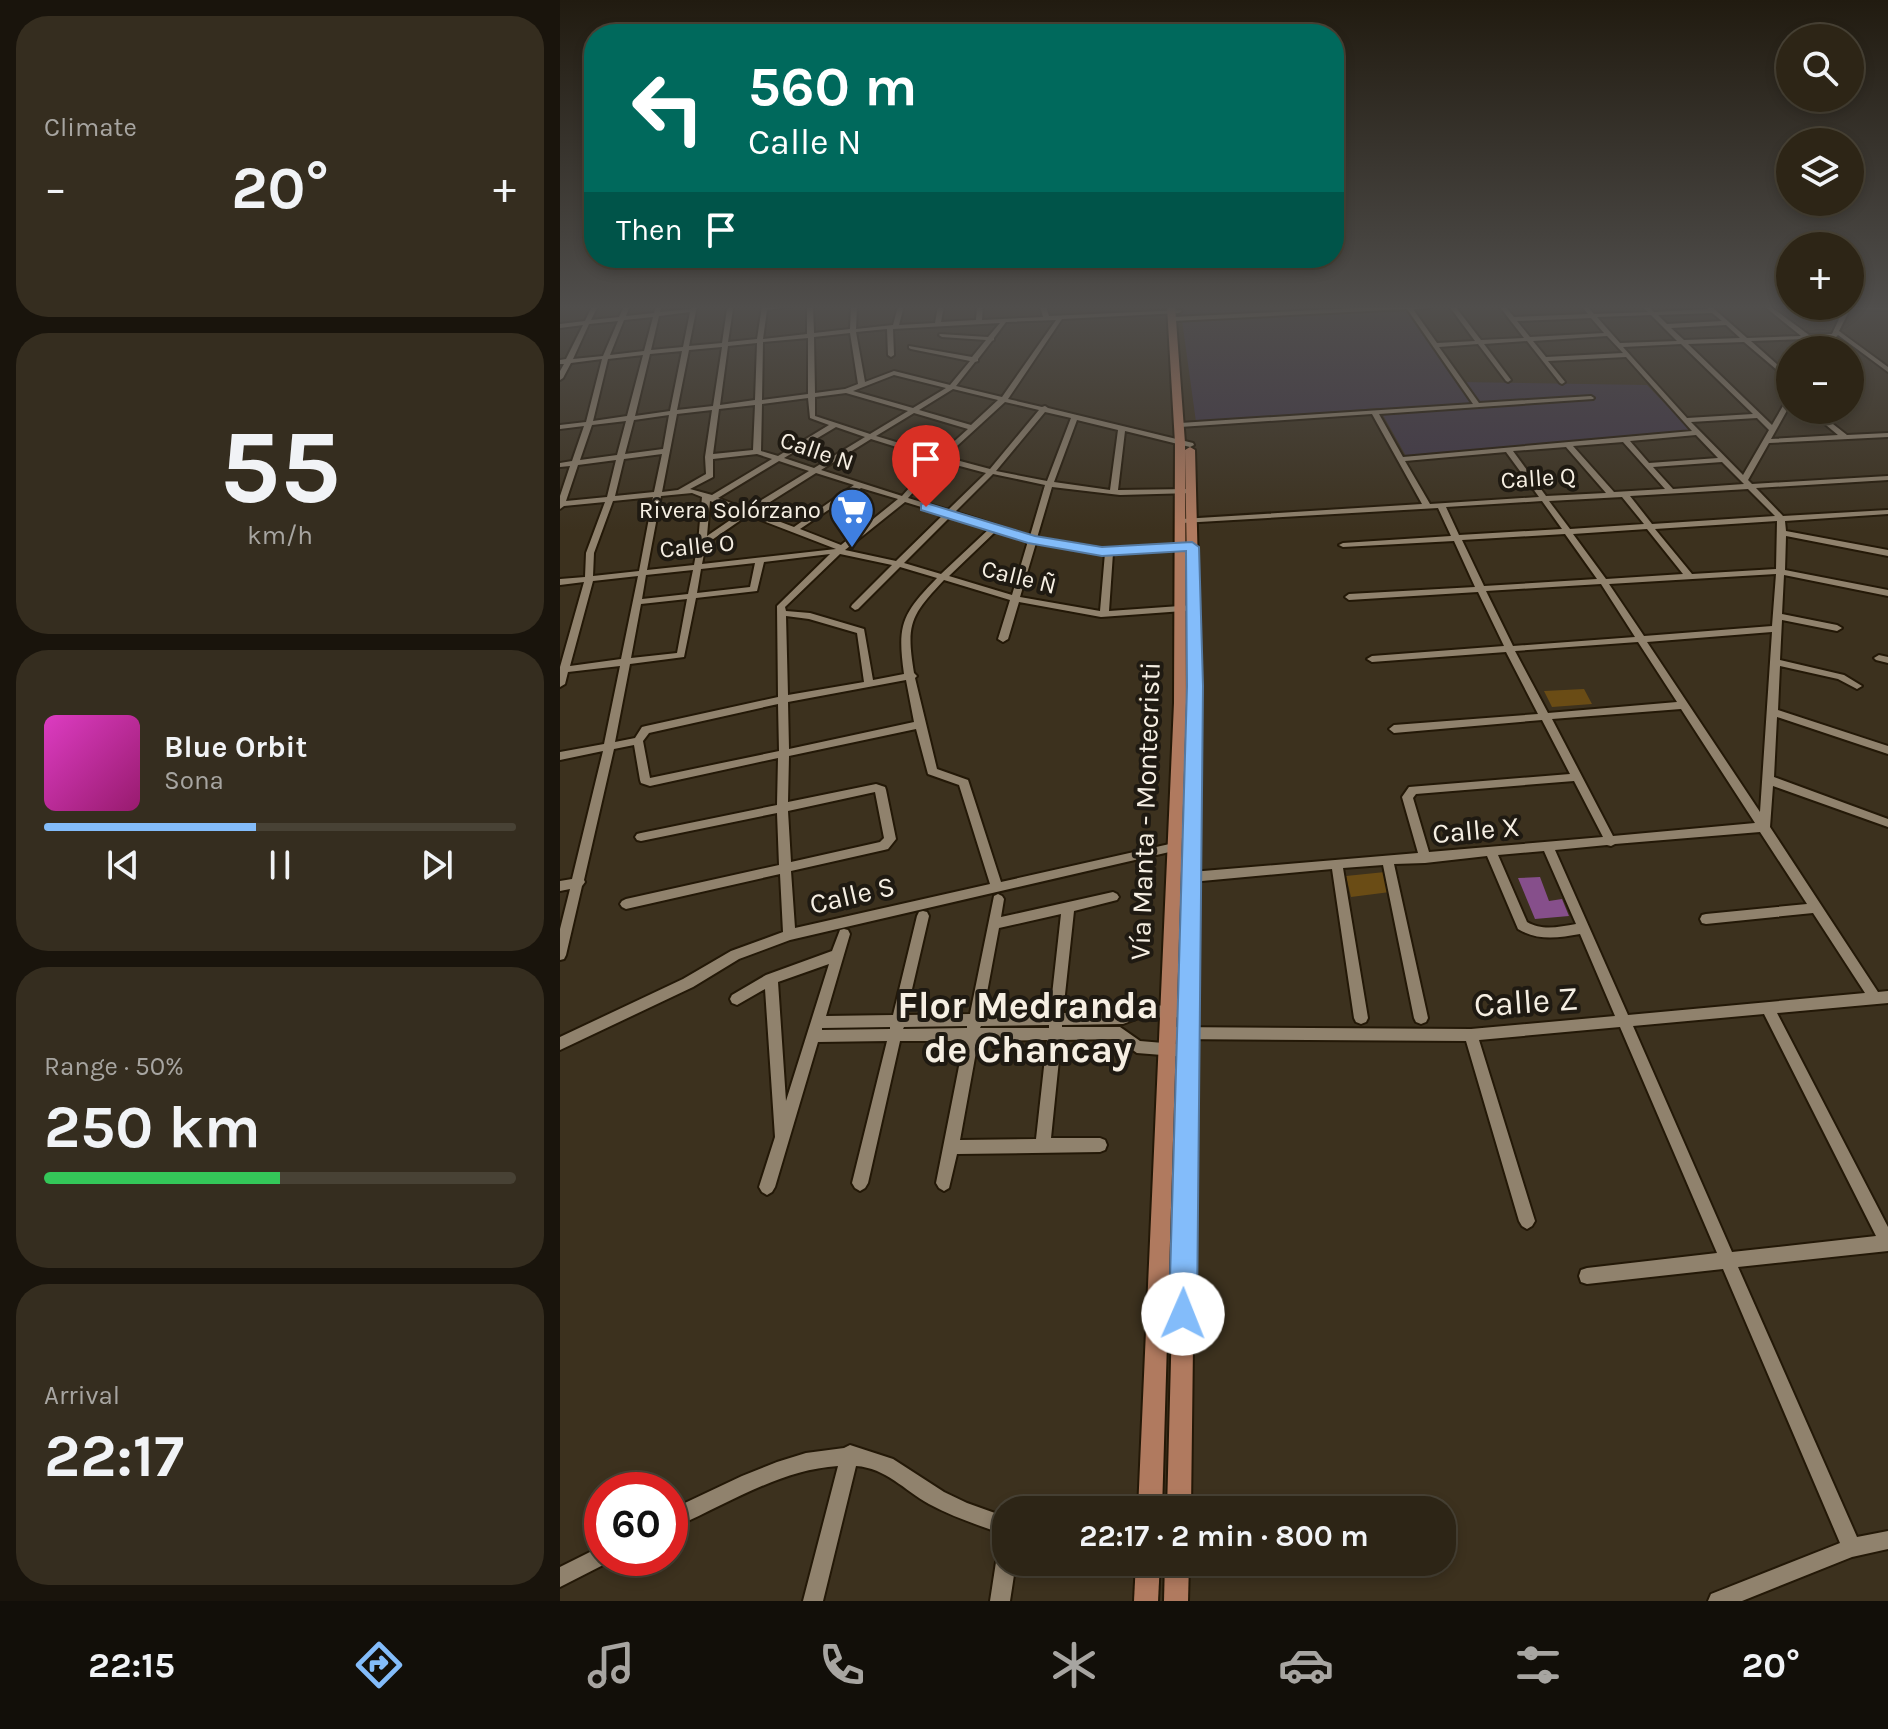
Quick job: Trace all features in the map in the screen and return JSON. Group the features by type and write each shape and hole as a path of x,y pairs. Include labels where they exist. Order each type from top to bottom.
{"main road":[{"name":"Vía Manta - Montecristi","path":"1179,1496 1194,608 1187,547 1181,381"},
{"name":"Vía Manta - Montecristi","path":"1151,1496 1182,609 1187,547"},
{"path":"1146,1601 1147,1576"},
{"path":"1176,1601 1177,1576"}],"street":[{"path":"560,505 589,423 600,381"},
{"path":"560,684 589,579 590,553 610,499 639,381"},
{"path":"560,955 609,747 623,662 680,381"},
{"path":"682,491 710,475 709,457 721,381"},
{"path":"757,452 759,381"},
{"path":"811,381 812,417 939,459 1049,485 1114,492 1184,492"},
{"path":"861,381 862,386"},
{"path":"560,427 812,396 846,391 875,381"},
{"path":"926,381 1185,444"},
{"path":"702,543 958,381"},
{"path":"789,935 782,807 781,606 840,550 902,500 939,459 1005,398 1017,381"},
{"path":"1460,381 1477,405"},
{"path":"1650,381 1781,518 1783,533 1775,713 1764,827"},
{"path":"1722,381 1773,430"},
{"path":"846,391 973,428"},
{"path":"1184,425 1591,398"},
{"path":"855,607 993,470 1045,408"},
{"path":"1374,412 1427,505"},
{"path":"1003,639 1049,485 1075,416"},
{"path":"1685,420 1758,416"},
{"path":"1747,482 1776,424"},
{"path":"1829,424 1845,437"},
{"path":"562,670 681,655 708,498 779,460 835,425"},
{"path":"1114,492 1122,428"},
{"path":"1400,459 1699,433"},
{"path":"1766,441 1888,435"},
{"path":"1625,440 1670,490"},
{"path":"1567,444 1611,494"},
{"path":"1508,449 1603,581 1817,908 1881,997"},
{"path":"560,465 665,451"},
{"name":"Calle N","path":"709,457 757,452 1033,540 1109,551 1187,547"},
{"path":"1648,465 1726,460"},
{"name":"Calle Q","path":"1186,520 1611,494 1747,482 1888,478"},
{"path":"794,530 858,486"},
{"name":"Calle Ñ","path":"560,505 682,491 794,530 840,550 1014,598 1104,614 1194,608"},
{"path":"1623,493 1689,576"},
{"path":"1440,504 1510,650 1611,842"},
{"path":"1343,545 1888,512"},
{"path":"944,1183 975,1028 997,893 964,783 932,771 918,725 905,630 908,620 944,578 993,529"},
{"path":"1783,533 1888,553"},
{"name":"Calle O","path":"560,582 840,550"},
{"path":"1104,614 1109,551"},
{"path":"636,602 754,589 760,560"},
{"path":"1349,597 1779,571 1888,593"},
{"path":"781,613 810,616 861,631 869,684"},
{"path":"1777,616 1837,628"},
{"path":"1372,659 1777,629"},
{"path":"1776,662 1835,675 1857,686"},
{"path":"560,756 638,741 646,730 781,700 912,676"},
{"path":"1394,729 1684,705"},
{"path":"1775,713 1888,750"},
{"path":"638,741 645,780 650,782 918,725"},
{"path":"1425,858 1407,797 1413,790 1577,777"},
{"path":"1769,780 1888,823"},
{"path":"626,904 884,846 890,839 881,790 876,788 641,837"},
{"name":"Calle X","path":"1191,877 1764,827"},
{"name":"Calle S","path":"560,1044 688,983 735,955 789,935 997,893 1174,847"},
{"path":"1549,848 1852,1548"},
{"path":"1492,853 1522,925 1528,930 1548,933 1584,928"},
{"path":"1388,862 1421,1018"},
{"path":"1337,866 1361,1018"},
{"path":"560,886 579,882"},
{"path":"993,924 1113,897"},
{"path":"1043,1144 1068,906"},
{"path":"1706,919 1817,908"},
{"path":"860,1183 923,916"},
{"path":"767,1187 844,934"},
{"path":"737,999 771,979 837,955"},
{"path":"771,979 782,1142"},
{"name":"Calle Z","path":"1054,1027 1120,1033 1137,1047 1167,1041 1471,1035 1881,997"},
{"path":"1587,1276 1888,1242 1768,1008"},
{"path":"816,1029 1054,1027 1123,1018 1139,1012 1188,1011"},
{"path":"1471,1035 1527,1221"},
{"path":"951,1147 1100,1145"},
{"path":"688,1512 789,1467 821,1456 850,1454 890,1466 954,1508 992,1521"},
{"path":"813,1601 850,1454"},
{"path":"1718,1601 1852,1548 1888,1540"},
{"path":"560,1577 584,1564"},
{"path":"1000,1601 1004,1576"}],"shaded area":[{"path":"1190,381 1458,381 1647,385 1692,432 1406,456 1379,408 1196,422"},
{"path":"1584,689 1592,704 1552,707 1544,691"},
{"path":"1385,872 1390,892 1351,897 1346,876"}],"building":[{"path":"1540,877 1549,901 1562,899 1569,916 1535,919 1518,878"}],"place":[{"name":"Rivera Solórzano","path":"852,549"}],"district":[{"name":"Flor Medranda de Chancay","path":"1028,1027"}],"route":[{"path":"926,507 1033,540 1102,551 1192,547 1195,686 1183,1314"}]}
